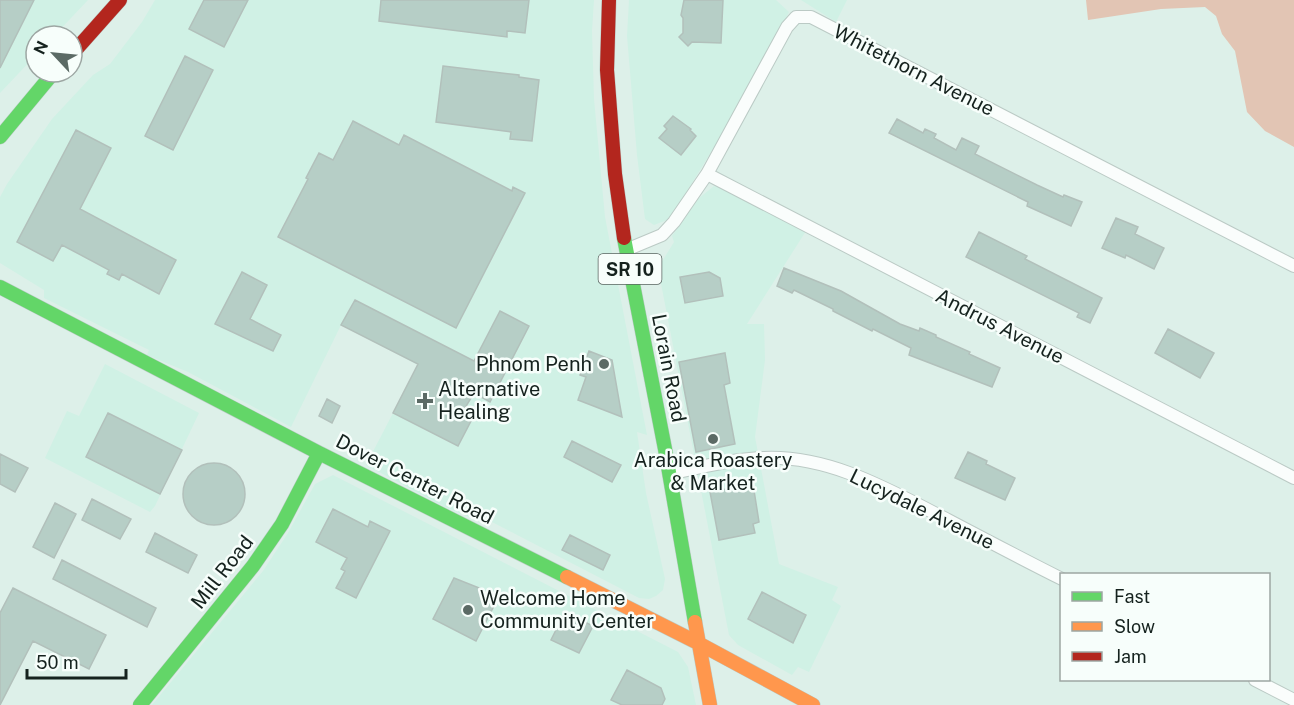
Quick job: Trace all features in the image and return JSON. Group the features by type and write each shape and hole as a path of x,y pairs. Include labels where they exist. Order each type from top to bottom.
{"street":[{"path":"84,40 120,0"},
{"name":"Lorain Road","path":"609,0 607,70 615,174 626,250 710,705"},
{"name":"Whitethorn Avenue","path":"626,250 662,235 674,222 707,174 788,27 796,17 809,16 1294,266"},
{"path":"0,137 44,84"},
{"name":"Andrus Avenue","path":"707,174 1294,478"},
{"name":"Dover Center Road","path":"0,287 319,453 698,643 813,705"},
{"name":"Mill Road","path":"140,705 253,566 282,524 319,453"},
{"name":"Lucydale Avenue","path":"669,474 728,462 765,458 799,460 841,470 897,494 1060,578"},
{"path":"1257,681 1294,700"}],"shaded area":[{"path":"0,0 88,0 65,24 24,24 24,68 0,93"},
{"path":"155,0 594,0 592,31 594,99 605,217 647,435 637,432 646,493 665,579 663,590 656,596 649,599 639,598 488,520 486,524 443,506 366,465 418,365 341,325 291,427 188,372 147,355 149,350 44,298 44,290 0,263 0,197 7,184 52,119 93,75 110,64 142,22"},
{"path":"629,0 776,0 789,12 754,82 673,214 667,220 654,225 645,219 637,155 627,36"},
{"path":"801,0 847,0 836,22"},
{"path":"1086,0 1294,0 1294,147 1265,131 1247,112 1235,51 1222,34 1216,16 1205,7 1161,9 1088,20"},
{"path":"714,186 736,193 806,231 747,324 764,324 765,360 755,437 779,564 838,587 832,600 841,606 809,672 798,667 792,675 738,645 729,635 658,268 674,242 672,236 698,199"},
{"path":"105,364 199,413 155,506 150,512 45,458 67,411 79,416"},
{"path":"333,475 678,652 688,667 696,705 152,705 263,571 288,533 315,484"}],"building":[{"path":"0,0 34,0 0,68"},
{"path":"204,0 248,0 224,47 189,29"},
{"path":"381,0 529,0 525,33 507,31 507,37 379,21"},
{"path":"684,0 723,0 721,43 692,42 688,46 679,37 683,33 681,15"},
{"path":"185,56 213,70 173,150 145,136"},
{"path":"443,66 519,75 519,77 539,80 532,141 510,139 511,132 436,122"},
{"path":"673,116 691,129 696,136 681,155 659,138 667,129 664,126"},
{"path":"897,119 923,133 925,129 936,134 934,138 956,150 962,138 979,146 975,154 1063,197 1064,195 1082,202 1071,226 1027,206 1028,202 889,133"},
{"path":"353,121 399,145 404,135 512,191 513,187 525,193 456,328 278,237 319,153 333,160"},
{"path":"76,130 111,148 80,209 176,260 159,294 122,274 119,280 107,274 109,270 62,245 53,261 17,242"},
{"path":"1116,218 1138,227 1135,234 1164,248 1154,269 1126,255 1125,258 1102,248"},
{"path":"979,232 1027,256 1025,259 1102,298 1090,323 1077,317 1079,313 966,257"},
{"path":"784,268 841,291 900,324 919,331 920,328 936,335 1000,368 992,387 909,355 911,348 873,329 872,331 794,290 792,293 777,286"},
{"path":"242,272 267,285 250,319 281,335 273,351 215,324"},
{"path":"709,272 720,278 723,296 685,303 680,277"},
{"path":"355,300 474,361 500,311 529,326 490,402 474,393 460,416 471,421 458,446 393,413 418,364 341,325"},
{"path":"1168,329 1214,353 1200,378 1155,353"},
{"path":"589,351 612,360 622,417 578,400 586,377 580,375"},
{"path":"725,353 730,383 724,385 735,444 696,452 679,362"},
{"path":"327,399 340,406 332,423 319,416"},
{"path":"108,413 182,450 160,494 86,457"},
{"path":"572,441 621,465 612,482 564,457"},
{"path":"968,452 1015,478 1005,500 955,478"},
{"path":"0,454 28,468 15,492 0,484"},
{"path":"208,463 220,463 236,472 243,482 245,494 243,506 236,516 220,525 208,525 197,520 188,511 183,500 183,488 188,477 197,468"},
{"path":"753,484 759,522 753,524 755,533 719,540 710,492"},
{"path":"92,499 131,519 120,539 82,520"},
{"path":"55,503 76,514 54,558 33,547"},
{"path":"333,509 368,527 370,521 390,531 356,598 336,588 345,571 341,569 347,558 316,542"},
{"path":"155,533 197,555 188,573 146,552"},
{"path":"570,535 610,555 603,570 562,550"},
{"path":"62,560 156,608 147,627 53,579"},
{"path":"454,578 482,589 480,592 497,600 476,641 433,619"},
{"path":"13,588 106,635 89,669 33,641 0,705 0,613"},
{"path":"762,592 806,615 793,643 748,619"},
{"path":"565,612 593,626 579,653 551,640"},
{"path":"627,670 661,688 665,699 662,705 622,705 611,700"}],"traffic: fast":[{"path":"0,137 44,84"},
{"path":"624,238 665,449 695,622"},
{"path":"0,287 319,453 567,577"},
{"path":"140,705 253,566 282,524 319,453"}],"traffic: slow":[{"path":"567,577 698,643 813,705"},
{"path":"695,622 710,705"}],"traffic: jam":[{"path":"84,40 120,0"},
{"path":"609,0 607,70 615,174 624,238"}],"place":[{"name":"Phnom Penh","path":"604,364"},
{"name":"Alternative Healing","path":"425,401"},
{"name":"Arabica Roastery & Market","path":"713,439"},
{"name":"Welcome Home Community Center","path":"468,610"}]}
